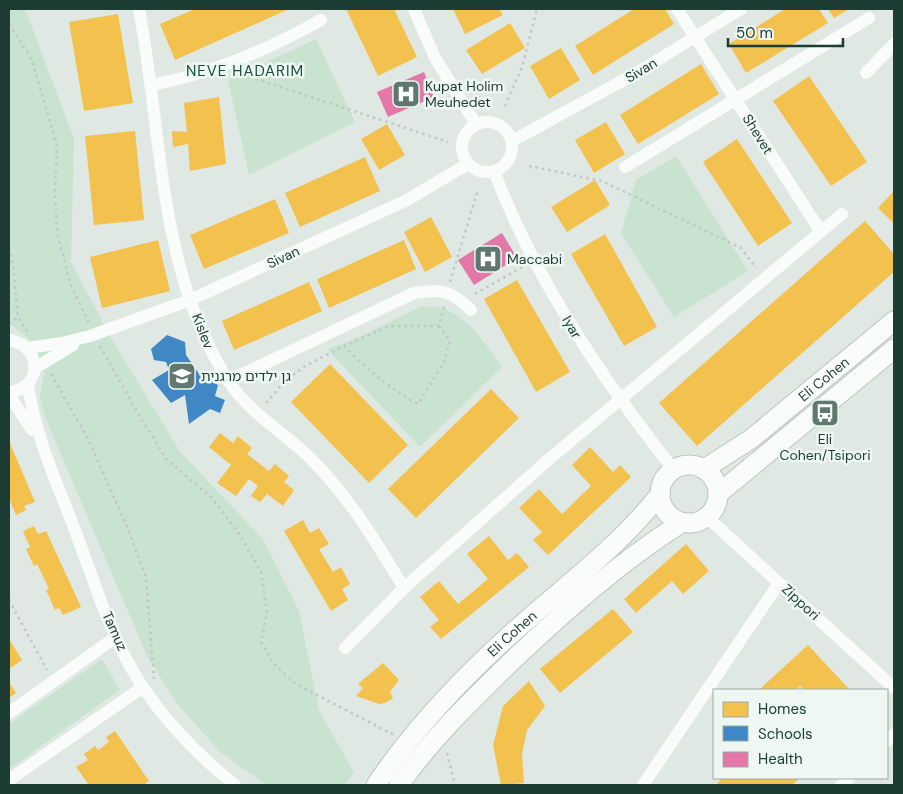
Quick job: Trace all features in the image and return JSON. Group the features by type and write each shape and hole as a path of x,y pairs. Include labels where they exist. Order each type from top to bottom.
{"street":[{"name":"Kislev","path":"139,9 152,85 167,220 190,300 212,355 228,381 240,395 271,425 310,458 340,490 368,528 404,588"},
{"path":"414,9 435,58 476,124"},
{"name":"Shevet","path":"677,9 821,232"},
{"name":"Sivan","path":"512,141 632,75 741,9"},
{"path":"625,167 869,18"},
{"path":"152,85 196,76 272,47 321,20"},
{"path":"866,73 894,44"},
{"path":"491,122 498,124 504,128 512,141 507,163 494,171 477,171 468,164 462,150 462,142 469,128 476,124 491,122"},
{"name":"Sivan","path":"29,342 48,346 92,335 190,300 407,200 468,164"},
{"name":"Iyar","path":"494,171 516,226 585,350 620,402 673,469"},
{"path":"345,648 404,588 548,460 620,402 842,214"},
{"path":"228,381 414,294 431,290 450,292 471,310"},
{"name":"Eli Cohen","path":"704,469 752,439 894,321"},
{"name":"Sivan","path":"35,368 92,335"},
{"path":"9,340 29,342 35,368 28,384 22,389 9,394"},
{"name":"Eli Cohen","path":"718,494 894,349"},
{"name":"Tamuz","path":"28,384 42,448"},
{"name":"Tamuz","path":"9,394 23,413 42,448 116,636 143,687 156,705 216,770 236,785"},
{"path":"688,465 704,469 712,476 718,494 713,511 707,518 690,524 682,523 666,512 660,494 661,485 673,469 688,465"},
{"name":"Eli Cohen","path":"376,785 408,743 465,678 518,628 624,537 660,494"},
{"name":"Zippori","path":"707,518 894,688"},
{"name":"Eli Cohen","path":"399,785 441,731 561,615 616,568 682,523"},
{"path":"643,785 779,582"},
{"path":"9,713 116,636"},
{"path":"9,780 143,687"}],"path":[{"path":"505,106 522,67 537,9"},
{"path":"9,24 32,60 58,146 56,218 60,248 71,285 92,335 167,460 211,498 240,535 261,572 267,612 261,642 274,664 296,684 408,743"},
{"path":"243,58 250,77 448,142"},
{"path":"529,166 602,181 741,248 764,280"},
{"path":"9,248 13,264 18,317 29,342"},
{"path":"472,294 478,294 534,260"},
{"path":"9,324 18,317"},
{"path":"344,346 386,383 418,404 444,362 450,341 439,326"},
{"path":"48,368 88,439 126,524 146,577 156,705"},
{"path":"9,600 53,680"},
{"path":"441,731 455,785"}],"green space":[{"path":"9,9 25,9 74,139 71,262 111,338 181,453 262,538 299,611 319,710 354,773 344,785 266,785 219,751 176,702 147,656 45,417 40,397 44,373 29,339 9,323"},
{"path":"316,39 355,122 249,175 228,80"},
{"path":"676,156 748,271 674,317 621,233 636,180"},
{"path":"422,306 442,308 470,326 502,367 420,447 327,349 357,338"},
{"path":"102,659 120,690 9,769 9,724"}],"building: Homes":[{"path":"195,9 289,9 175,60 160,24"},
{"path":"346,9 394,9 417,57 378,76"},
{"path":"453,9 499,9 503,15 465,34"},
{"path":"634,9 665,9 674,24 593,75 575,46"},
{"path":"785,9 819,9 828,23 746,73 729,44"},
{"path":"828,9 849,9 834,18"},
{"path":"118,14 133,103 84,111 69,22"},
{"path":"510,23 525,48 482,74 466,50"},
{"path":"561,48 580,80 549,99 530,66"},
{"path":"701,64 719,94 638,144 620,115"},
{"path":"809,76 867,162 831,186 773,101"},
{"path":"219,97 226,164 190,171 188,144 173,147 172,131 187,132 184,103"},
{"path":"606,122 625,154 594,173 575,140"},
{"path":"387,124 405,155 379,170 361,139"},
{"path":"135,131 144,220 94,225 85,136"},
{"path":"737,139 792,223 758,246 703,162"},
{"path":"365,157 380,191 300,227 285,193"},
{"path":"595,180 610,205 567,232 551,207"},
{"path":"894,191 894,224 878,208"},
{"path":"275,199 289,233 204,269 190,235"},
{"path":"431,217 452,257 425,272 404,232"},
{"path":"865,221 894,254 894,272 697,446 659,403"},
{"path":"605,234 657,327 624,346 571,254"},
{"path":"158,240 170,291 102,308 90,257"},
{"path":"404,240 416,269 329,308 317,279"},
{"path":"517,280 570,372 536,392 484,299"},
{"path":"309,282 322,311 234,350 222,321"},
{"path":"330,364 408,445 369,483 291,402"},
{"path":"491,389 519,418 416,518 388,489"},
{"path":"220,433 233,443 238,436 252,448 247,454 269,471 275,464 289,476 284,482 294,490 283,506 267,494 260,502 251,496 258,486 249,479 236,496 217,483 231,465 209,447"},
{"path":"9,441 35,502 24,506 26,510 16,515 9,498"},
{"path":"590,447 613,472 620,465 631,477 548,555 533,540 542,532 519,508 539,489 562,514 591,486 572,465"},
{"path":"303,520 310,533 319,528 329,544 319,549 333,572 341,567 350,584 342,589 348,600 331,611 284,531"},
{"path":"34,526 38,534 46,531 81,607 63,615 59,608 55,610 46,590 49,589 37,564 34,566 26,549 30,547 23,531"},
{"path":"489,536 508,560 517,553 529,567 441,639 430,627 439,620 420,597 439,581 458,604 488,579 467,554"},
{"path":"686,544 709,571 683,594 672,581 636,613 624,599"},
{"path":"613,609 633,632 560,693 540,669"},
{"path":"9,639 22,660 9,669"},
{"path":"808,645 849,689 803,689 800,686 797,689 761,688"},
{"path":"383,663 399,680 390,692 393,698 379,704 356,696 363,688 358,684"},
{"path":"529,681 545,706 527,730 522,754 524,783 501,785 493,745 503,706"},
{"path":"9,682 16,693 9,698"},
{"path":"115,731 149,781 143,785 89,785 76,767 88,760 84,754 95,746 98,750 109,742 106,737"},
{"path":"722,779 799,779 792,785 718,785 717,783"}],"building: Schools":[{"path":"167,335 185,342 186,355 199,374 218,385 215,396 225,400 220,413 210,409 189,424 185,395 171,403 152,380 169,370 166,362 154,360 151,349"}],"building: Health":[{"name":"Kupat Holim Meuhedet","path":"424,72 434,97 388,117 377,92"},
{"name":"Maccabi","path":"502,233 517,258 474,285 458,260"}],"place":[{"name":"Kupat Holim Meuhedet","path":"406,94"},
{"name":"Maccabi","path":"488,259"},
{"name":"גן ילדים מרגנית","path":"182,376"},
{"name":"Eli Cohen/Tsipori","path":"825,413"}],"district":[{"name":"NEVE HADARIM","path":"245,71"}]}
